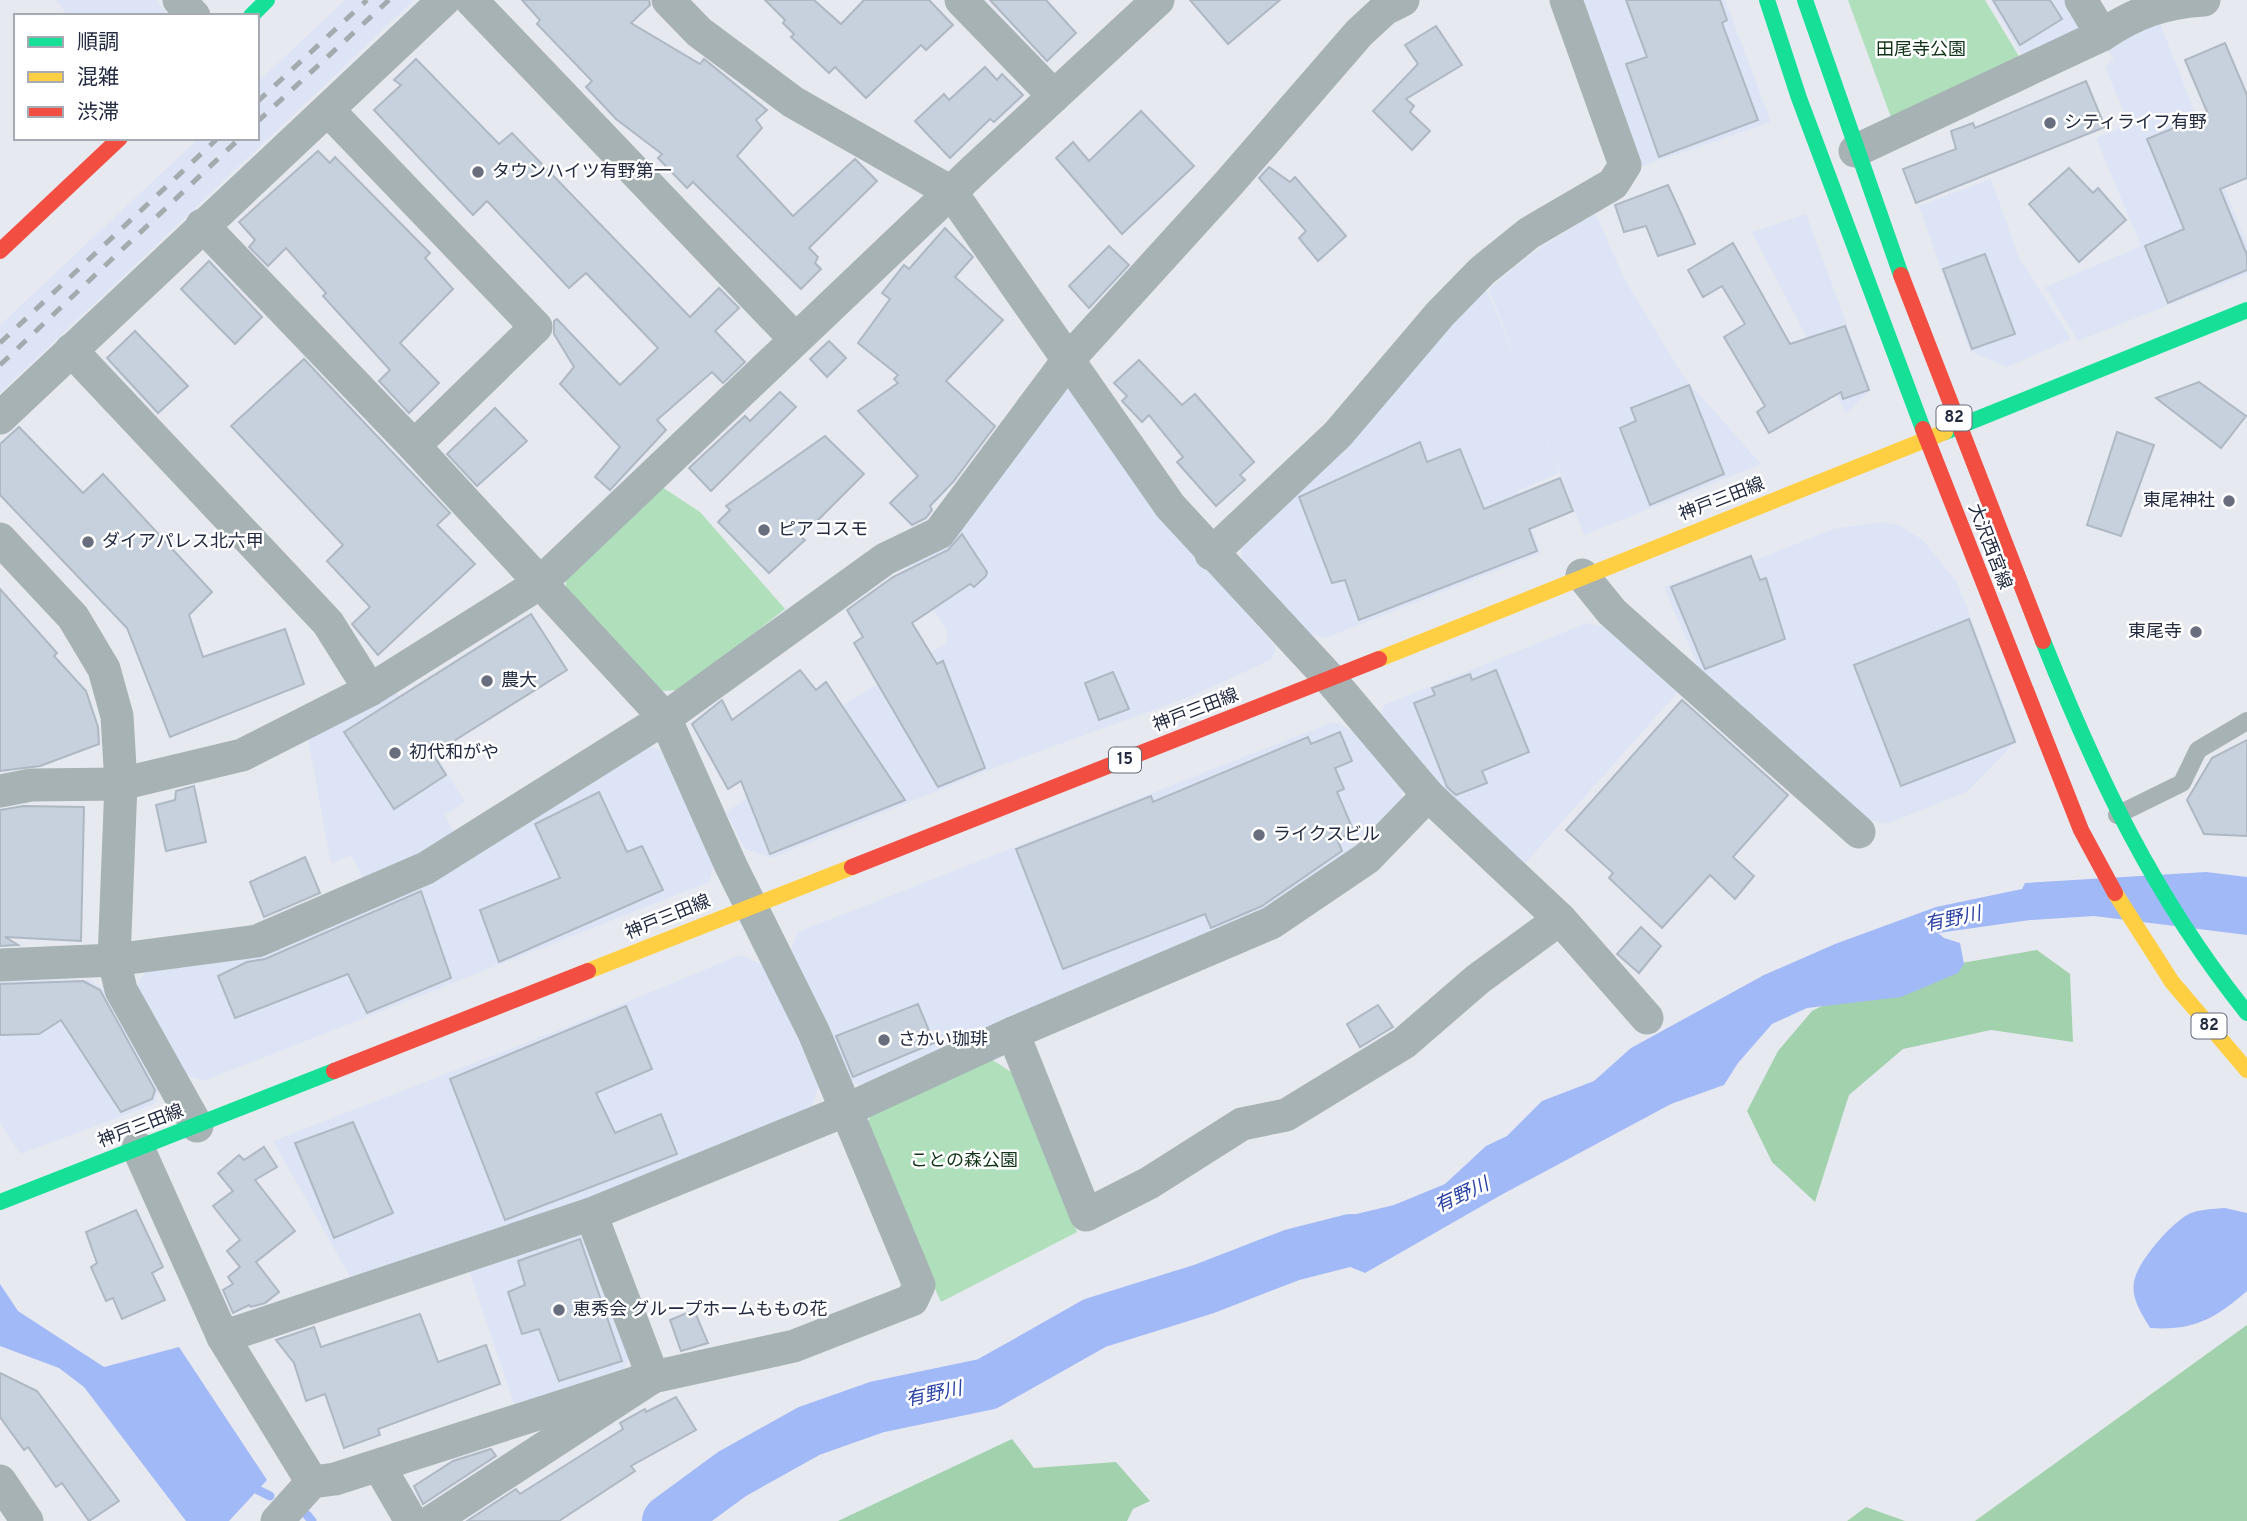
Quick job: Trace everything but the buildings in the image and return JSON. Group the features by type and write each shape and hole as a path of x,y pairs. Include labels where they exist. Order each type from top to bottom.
{"main road":[{"path":"253,14 267,0"},
{"name":"大沢西宮線","path":"1767,0 1799,98 1927,440 2081,830 2124,909 2172,982 2247,1070"},
{"name":"大沢西宮線","path":"1805,0 1855,150 1958,428 2064,693 2120,822 2161,897 2219,981 2247,1013"},
{"path":"0,251 118,140"},
{"name":"神戸三田線","path":"0,1202 1330,679 1582,575 1958,428 2247,310"}],"street":[{"path":"179,0 192,14"},
{"path":"0,418 444,0"},
{"path":"471,0 795,339"},
{"path":"668,0 699,32 793,102 951,192 1170,506 1211,554 1330,679 1428,795 1560,919 1647,1018"},
{"path":"961,0 1054,96"},
{"path":"0,791 31,785 121,784 242,755 370,690 540,583 795,339 1158,0"},
{"path":"0,965 114,960 257,941 426,868 665,718 884,559 939,533 1069,359 1229,184 1359,33 1385,9 1403,0"},
{"path":"1211,554 1338,434 1440,314 1482,271 1529,233 1613,184 1625,164 1566,0"},
{"path":"2081,0 2102,35"},
{"path":"1855,150 2102,35 2131,16 2157,6 2204,0"},
{"path":"329,111 536,327 414,446"},
{"path":"202,225 414,446 665,718 751,906 814,1033 844,1111 919,1285 912,1300 794,1346 653,1377 379,1466 335,1479 312,1482 277,1521"},
{"path":"71,350 328,623 370,690"},
{"path":"0,539 73,617 104,669 117,716 121,784 114,960 121,990 197,1126"},
{"path":"1582,575 1612,612 1859,831"},
{"path":"223,1337 591,1214 844,1111 1013,1033 1271,923 1367,858 1428,795"},
{"path":"1013,1033 1089,1224 1242,1125 1286,1115 1392,1050 1478,979 1560,919"},
{"path":"138,1148 223,1337 312,1482"},
{"path":"591,1214 653,1377"},
{"path":"432,1521 653,1377"},
{"path":"521,1418 540,1450"},
{"path":"379,1466 411,1521"},
{"path":"0,1481 27,1521"}],"lane":[{"path":"2120,822 2182,783 2198,750 2247,721"}],"shaded area":[{"path":"56,0 156,0 167,14 67,14"},
{"path":"345,0 414,0 0,393 0,325 197,140 259,140 259,81"},
{"path":"1579,0 1725,0 1771,122 1640,167"},
{"path":"1990,0 2068,0 2081,23 2079,39 2027,64"},
{"path":"2159,21 2247,245 2247,274 2078,341 2045,287 2141,246 2096,138 2129,124 2105,67 2114,59 2108,50 2133,31"},
{"path":"1991,179 2019,258 2071,339 2007,367 1970,351 1919,206"},
{"path":"1595,213 1625,280 1683,376 1761,464 1584,535 1528,391 1559,473 1517,491 1541,553 1325,638 1307,633 1241,560 1242,542 1458,316 1487,290 1521,373 1489,289 1528,256"},
{"path":"1806,214 1871,390 1846,413 1752,232"},
{"path":"1058,389 1072,390 1162,518 1276,647 1272,659 1197,694 994,768 771,858 744,848 726,812 766,786 846,703 947,643 947,631 902,560"},
{"path":"1881,522 1898,525 1923,540 1957,582 2017,740 1967,792 1886,824 1868,820 1700,671 1664,587 1751,554 1754,561 1833,529"},
{"path":"1587,623 1605,627 1677,693 1520,869 1379,719 1384,705"},
{"path":"394,688 465,802 445,815 456,836 364,880 351,855 331,864 308,739"},
{"path":"1333,722 1355,731 1402,787 1402,807 1303,893 867,1088 843,1078 789,955 798,932"},
{"path":"649,746 670,754 716,857 709,882 204,1081 185,1075 136,989 145,972 250,948"},
{"path":"740,955 765,966 819,1086 811,1109 589,1201 352,1280 273,1141 569,1026"},
{"path":"88,980 103,988 161,1084 154,1104 20,1154 0,1123 0,981"},
{"path":"573,1232 590,1241 631,1355 621,1374 514,1404 469,1270"}],"green space":[{"name":"田尾寺公園","path":"1848,0 1985,0 2020,58 1892,120"},
{"path":"662,487 700,512 785,609 682,690 659,691 566,593 566,573"},
{"path":"2037,950 2070,974 2073,1042 1991,1030 1903,1049 1849,1095 1815,1202 1772,1162 1747,1111 1778,1051 1812,1011 1880,977"},
{"name":"ことの森公園","path":"988,1057 1014,1074 1077,1232 941,1302 864,1132 873,1109"},
{"path":"2247,1325 2247,1521 1975,1521"},
{"path":"1012,1439 1034,1468 1116,1462 1150,1501 1133,1509 1127,1521 838,1521"},
{"path":"1866,1507 1905,1521 1847,1521"}],"water":[{"path":"2206,872 2247,877 2247,935 2094,916 2030,920 1938,933 1960,943 1964,964 1958,973 1901,997 1807,1008 1772,1024 1738,1063 1724,1085 1671,1104 1501,1195 1365,1273 1348,1266 1289,1279 1276,1243 1310,1225 1394,1205 1445,1184 1486,1146 1507,1136 1542,1101 1594,1081 1631,1048 1764,975 1835,944 1936,907 2022,889 2025,883"},
{"path":"2225,1208 2247,1213 2247,1291 2203,1321 2179,1327 2150,1328 2138,1306 2133,1288 2141,1264 2164,1235 2187,1215 2201,1210"},
{"path":"0,1284 18,1311 104,1367 179,1347 267,1480 229,1521 186,1521 84,1387 59,1368 0,1346"}],"waterway":[{"name":"有野川","path":"668,1521 732,1474 809,1431 877,1407 987,1384 1095,1323 1204,1289 1292,1255 1351,1240"},
{"path":"258,1490 270,1496"},
{"path":"307,1515 312,1521"}],"railway":[{"path":"259,100 367,0"},
{"path":"259,120 389,0"},
{"path":"0,343 216,140"},
{"path":"0,365 238,140"}],"traffic: fast":[{"path":"253,14 267,0"},
{"path":"1767,0 1799,98 1923,429"},
{"path":"1805,0 1901,275"},
{"path":"1945,432 2247,310"},
{"path":"2043,641 2085,741 2131,835 2184,925 2247,1013"},
{"path":"0,1202 334,1071"}],"traffic: slow":[{"path":"1379,659 1945,432"},
{"path":"588,971 852,867"},
{"path":"2115,893 2172,982 2247,1070"}],"traffic: jam":[{"path":"0,251 118,140"},
{"path":"1901,275 2043,641"},
{"path":"1923,429 2081,830 2115,893"},
{"path":"852,867 1379,659"},
{"path":"334,1071 588,971"}],"place":[{"name":"シティライフ有野","path":"2050,123"},
{"name":"タウンハイツ有野第一","path":"478,172"},
{"name":"東尾神社","path":"2229,501"},
{"name":"ピアコスモ","path":"764,530"},
{"name":"ダイアパレス北六甲","path":"88,542"},
{"name":"東尾寺","path":"2196,632"},
{"name":"農大","path":"487,681"},
{"name":"初代和がや","path":"395,753"},
{"name":"ライクスビル","path":"1259,835"},
{"name":"さかい珈琲","path":"884,1040"},
{"name":"恵秀会 グループホームももの花","path":"559,1310"}]}
